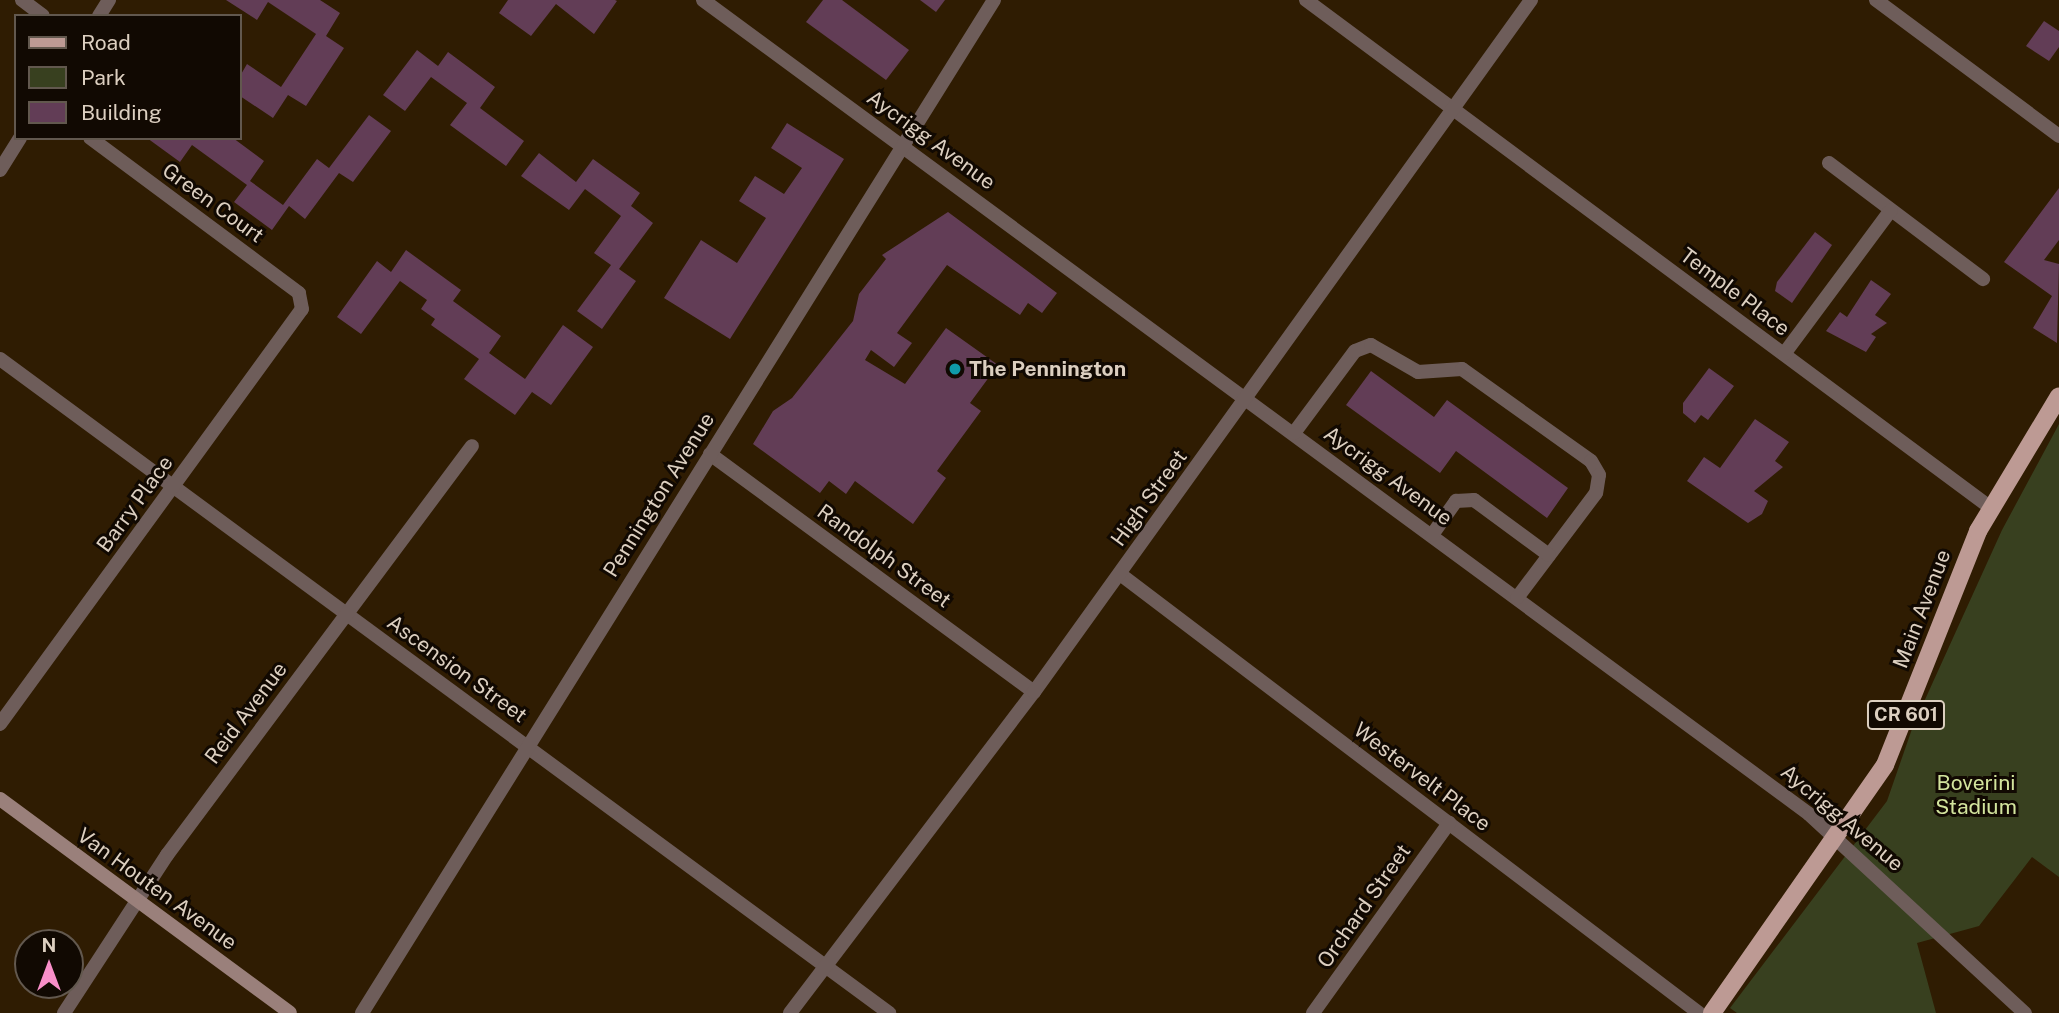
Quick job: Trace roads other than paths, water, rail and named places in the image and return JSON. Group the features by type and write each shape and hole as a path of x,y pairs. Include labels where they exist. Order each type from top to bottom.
{"main road":[{"name":"Main Avenue","path":"1712,1013 1885,765 1933,632 1992,508 2059,396"},
{"name":"Van Houten Avenue","path":"0,799 290,1013"}],"street":[{"path":"22,0 40,14"},
{"name":"Aycrigg Avenue","path":"704,0 1247,398 1837,837 2025,1013"},
{"name":"Pennington Avenue","path":"362,1013 994,0"},
{"name":"Temple Place","path":"1306,0 1992,508"},
{"name":"High Street","path":"790,1013 1034,692 1531,0"},
{"path":"1877,0 2059,136"},
{"path":"0,170 19,140"},
{"name":"Green Court","path":"93,140 299,293 302,309"},
{"path":"1829,163 1983,279"},
{"path":"1784,354 1891,210"},
{"name":"Barry Place","path":"0,724 302,309"},
{"path":"1294,433 1361,347 1381,347 1418,372 1462,369 1595,467 1596,493 1517,598"},
{"name":"Ascension Street","path":"0,359 889,1013"},
{"name":"Reid Avenue","path":"64,1013 135,900 472,446"},
{"name":"Randolph Street","path":"710,454 1034,692"},
{"path":"1432,535 1457,501 1474,500 1549,555"},
{"name":"Westervelt Place","path":"1120,574 1699,1013"},
{"name":"Orchard Street","path":"1313,1013 1448,823"}],"place":[{"name":"The Pennington","path":"955,369"}],"park label":[{"name":"Boverini Stadium","path":"1976,795"}]}
